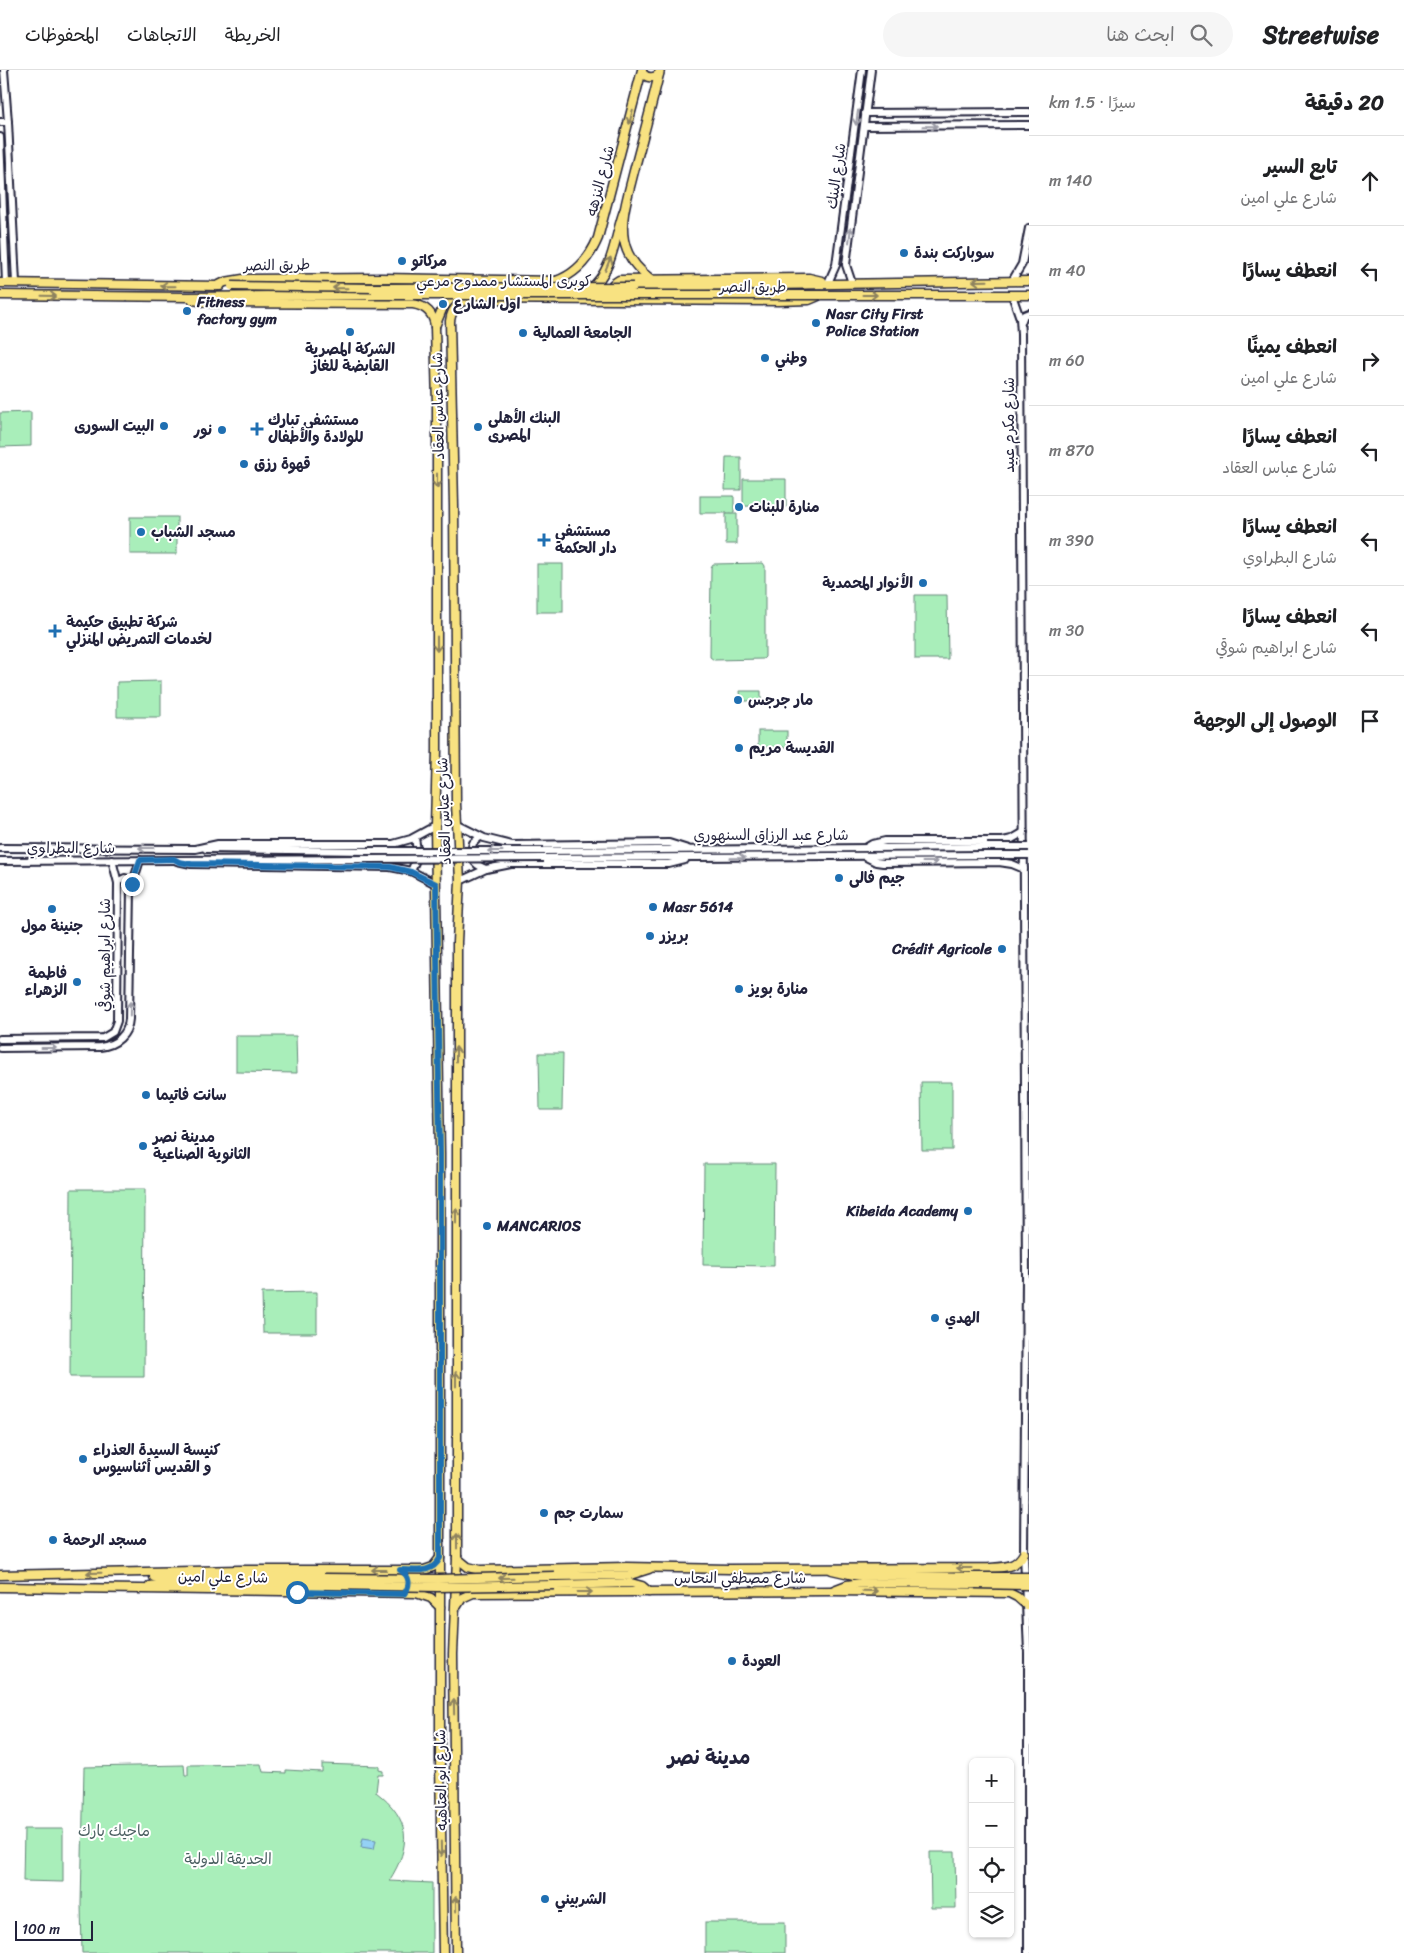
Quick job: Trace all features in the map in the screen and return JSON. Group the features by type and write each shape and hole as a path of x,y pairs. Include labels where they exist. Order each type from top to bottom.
{"main road":[{"path":"642,71 649,77 660,72"},
{"name":"شارع النزهه","path":"556,281 571,273 584,260 592,250 600,232 642,71"},
{"name":"شارع النزهه","path":"652,280 639,270 628,252 623,232 624,211 660,72"},
{"path":"638,86 647,87 654,92"},
{"path":"614,180 617,186 630,190"},
{"path":"555,300 582,294 602,277 609,264 624,211"},
{"name":"طريق النصر","path":"616,300 610,290 613,284 619,280 808,278 827,283 1029,281"},
{"name":"طريق النصر","path":"3,283 216,286 233,280 243,279 556,281"},
{"path":"407,279 416,284 418,291 417,298 413,304"},
{"path":"435,327 443,307 455,294 494,281"},
{"path":"555,300 562,294 560,284 556,281"},
{"name":"كوبرى المستشار ممدوح مرعي","path":"216,286 364,288 613,287 827,283"},
{"name":"كوبرى المستشار ممدوح مرعي","path":"188,297 489,294 821,295"},
{"path":"0,295 188,297 203,303 413,304 422,306 429,311 435,327"},
{"name":"طريق النصر","path":"475,299 809,300 821,295 1029,295"},
{"name":"شارع عباس العقاد","path":"456,1608 456,1000 460,881 450,321 456,306 467,300 475,299"},
{"name":"شارع عباس العقاد","path":"435,327 438,405 435,826 440,1154 441,1608"},
{"name":"شارع مصطفي النحاس","path":"457,1558 472,1568 493,1570 989,1568 1012,1566 1020,1560 1024,1553"},
{"name":"شارع علي امين","path":"0,1575 240,1570 427,1570 435,1565 440,1558"},
{"path":"120,1572 152,1577 437,1587 630,1575 650,1568"},
{"path":"828,1568 835,1572 854,1574 1028,1581"},
{"path":"989,1568 995,1573 997,1579 990,1593"},
{"path":"400,1570 406,1574 408,1579 408,1588 404,1594"},
{"path":"440,1570 448,1573 457,1571"},
{"path":"491,1592 486,1585 486,1579 493,1570"},
{"path":"555,1581 631,1583 642,1586 649,1592"},
{"path":"832,1591 840,1587 861,1583 1028,1581"},
{"path":"141,1588 170,1583 324,1582"},
{"name":"شارع علي امين","path":"0,1588 141,1588 180,1591 404,1594 426,1596 435,1600 441,1608"},
{"name":"شارع مصطفي النحاس","path":"456,1608 462,1598 469,1594 491,1592 832,1591 990,1593 1014,1595 1026,1605"},
{"path":"440,1595 449,1592 456,1596"},
{"name":"شارع ابو العتاهيه","path":"441,1608 442,1953"},
{"name":"شارع ابو العتاهيه","path":"456,1608 453,1654 456,1953"}],"street":[{"path":"4,70 16,283"},
{"name":"شارع البنك","path":"827,283 835,269 837,258 862,70"},
{"name":"شارع البنك","path":"852,283 847,268 847,258 871,70"},
{"path":"1014,125 1017,118 1015,112"},
{"path":"865,113 1029,112"},
{"path":"879,126 876,118 880,113"},
{"path":"0,122 8,122"},
{"path":"864,126 1029,124"},
{"path":"0,137 5,230 3,283"},
{"path":"1012,281 1023,261 1029,228"},
{"path":"5,230 14,229"},
{"path":"837,258 841,262 847,258"},
{"path":"1023,261 1029,265"},
{"name":"شارع مكرم عبيد","path":"1012,295 1021,325 1027,1542 1024,1553 1028,1581 1026,1605 1028,1653 1028,1953"},
{"path":"1021,325 1024,316 1029,313"},
{"name":"شارع عبد الرزاق السنهوري","path":"458,825 480,837 502,843 521,845 668,843 689,849 866,848 872,844 885,841 999,841 1012,839 1024,832"},
{"name":"شارع البطراوي","path":"0,848 195,849 218,844 394,844 415,838 435,826"},
{"path":"480,837 473,844 471,856 477,865 486,869"},
{"path":"411,872 418,856 415,838"},
{"path":"999,841 1004,852 1003,858 999,862"},
{"path":"866,848 1029,847"},
{"path":"195,849 544,851 689,849"},
{"path":"865,856 1029,855"},
{"name":"شارع عبد الرزاق السنهوري","path":"460,881 486,869 516,864 669,864 689,858 865,856 876,862 883,863 999,862 1012,864 1024,870"},
{"path":"174,859 689,858"},
{"name":"شارع البطراوي","path":"0,861 174,859 191,864 382,867 411,872 436,884"},
{"name":"شارع ابراهيم شوقي","path":"15,1038 103,1038 113,1032 117,1021 118,884 112,860"},
{"name":"شارع ابراهيم شوقي","path":"16,1048 105,1046 121,1038 126,1031 129,1023 132,884 140,860"},
{"path":"118,884 125,878 132,884"},
{"path":"0,1038 15,1038 16,1048 0,1048"},
{"path":"1028,1581 1029,1570"}],"green space":[{"path":"31,412 31,446 0,447 0,413"},
{"path":"726,457 741,457 741,490 725,490"},
{"path":"743,479 786,479 786,507 743,506"},
{"path":"700,496 734,496 734,513 700,513"},
{"path":"726,514 737,514 737,544 726,544"},
{"path":"130,517 177,517 177,554 130,554"},
{"path":"763,563 765,566 765,657 763,659 714,660 710,657 711,567 713,564"},
{"path":"537,564 563,564 563,612 537,612"},
{"path":"915,595 947,595 948,659 915,659"},
{"path":"161,681 161,717 117,717 117,682"},
{"path":"740,691 761,691 761,701 741,701"},
{"path":"758,731 787,731 787,747 758,747"},
{"path":"236,1036 296,1036 297,1073 236,1072"},
{"path":"539,1053 563,1053 562,1110 540,1110"},
{"path":"921,1082 952,1082 952,1150 922,1150"},
{"path":"704,1164 775,1164 774,1266 703,1265"},
{"path":"71,1189 145,1189 144,1377 70,1377"},
{"path":"317,1292 317,1333 263,1333 262,1293"},
{"name":"الحديقة الدولية","path":"261,1764 263,1772 286,1773 286,1770 322,1772 322,1764 379,1766 379,1770 383,1771 383,1775 378,1775 376,1792 396,1812 402,1823 404,1833 402,1856 389,1881 432,1883 432,1953 82,1953 81,1904 84,1767 184,1765 185,1775 188,1775 188,1765"},
{"path":"24,1829 63,1829 63,1882 23,1881"},
{"path":"930,1852 955,1852 956,1908 931,1908"},
{"path":"705,1922 785,1922 785,1953 705,1953"}],"water":[{"path":"363,1838 376,1840 374,1849 361,1847"}],"place":[{"name":"سوباركت بندة","path":"904,253"},
{"name":"مركاتو","path":"402,261"},
{"name":"اول الشارع","path":"443,304"},
{"name":"Fitness factory gym","path":"187,311"},
{"name":"Nasr City First Police Station","path":"816,323"},
{"name":"الشركة المصرية القابضة للغاز","path":"350,332"},
{"name":"الجامعة العمالية","path":"523,333"},
{"name":"وطني","path":"765,358"},
{"name":"البيت السورى","path":"164,426"},
{"name":"البنك الأهلى المصرى","path":"478,427"},
{"name":"مستشفى تبارك للولادة والأطفال","path":"257,429"},
{"name":"نور","path":"222,430"},
{"name":"قهوة رزق","path":"244,464"},
{"name":"منارة للبنات","path":"739,507"},
{"name":"مسجد الشباب","path":"141,532"},
{"name":"مستشفي دار الحكمة","path":"544,540"},
{"name":"الأنوار المحمدية","path":"923,583"},
{"name":"شركة تطبيق حكيمة لخدمات التمريض المنزلي","path":"55,631"},
{"name":"مار جرجس","path":"738,700"},
{"name":"القديسة مريم","path":"739,748"},
{"name":"جيم فالى","path":"839,878"},
{"name":"Masr 5614","path":"653,907"},
{"name":"جنينة مول","path":"52,909"},
{"name":"بريزر","path":"650,936"},
{"name":"Crédit Agricole","path":"1002,949"},
{"name":"فاطمة الزهراء","path":"77,982"},
{"name":"منارة بويز","path":"739,989"},
{"name":"سانت فاتيما","path":"146,1095"},
{"name":"مدينة نصر الثانوية الصناعية","path":"143,1146"},
{"name":"Kibeida Academy","path":"968,1211"},
{"name":"MANCARIOS","path":"487,1226"},
{"name":"الهدي","path":"935,1318"},
{"name":"كنيسة السيدة العذراء و القديس أثناسيوس","path":"83,1459"},
{"name":"سمارت جم","path":"544,1513"},
{"name":"مسجد الرحمة","path":"53,1540"},
{"name":"العودة","path":"732,1661"},
{"name":"الشربيني","path":"545,1899"}],"district":[{"name":"مدينة نصر","path":"709,1757"}],"route":[{"path":"132,884 140,860 174,859 185,864 390,867 411,872 436,884 440,1154 440,1558 435,1565 427,1570 400,1570 406,1574 408,1579 408,1588 404,1594 297,1592"}],"park label":[{"name":"ماجيك بارك","path":"114,1831"}]}
